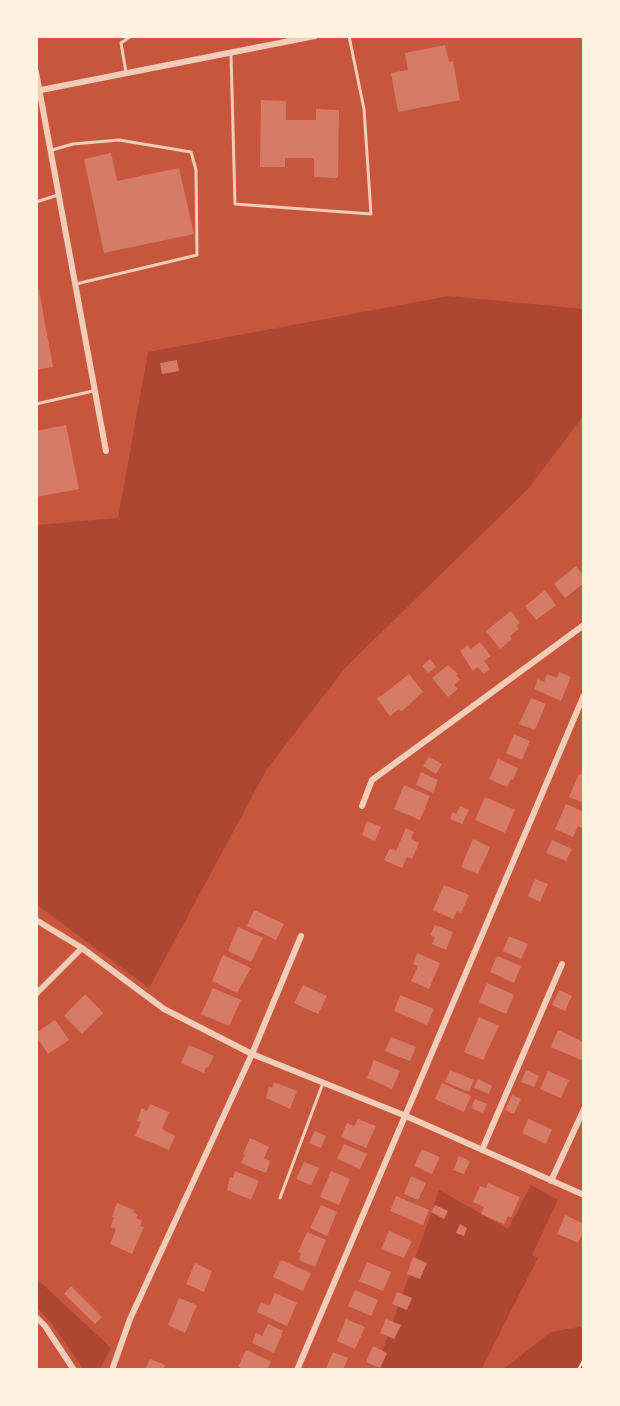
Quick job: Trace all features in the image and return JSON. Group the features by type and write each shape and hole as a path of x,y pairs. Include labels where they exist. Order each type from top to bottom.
{"street":[{"path":"41,90 315,36"},
{"path":"36,72 106,451"},
{"path":"362,806 372,780 584,625"},
{"path":"297,1370 584,695"},
{"path":"36,920 82,948 164,1009 252,1054 406,1116 584,1196"},
{"path":"112,1370 139,1299 252,1054 301,936"},
{"path":"36,994 82,948"},
{"path":"482,1150 562,964"},
{"path":"551,1181 584,1109"},
{"path":"36,1317 45,1326 74,1370"}],"lane":[{"path":"127,74 121,42 131,36"},
{"path":"231,52 235,204 371,214 364,109 349,36"},
{"path":"52,150 73,144 119,140 191,152 196,170 197,255 76,284"},
{"path":"36,202 60,195"},
{"path":"36,404 95,391"},
{"path":"280,1198 324,1083"}],"path":[{"path":"578,1370 584,1359"}],"shaded area":[{"path":"449,296 584,309 584,415 528,489 345,668 267,769 149,988 36,904 36,525 118,518 148,352"},
{"path":"531,1185 558,1200 532,1255 538,1258 481,1370 376,1370 439,1190 508,1229"},
{"path":"36,1278 111,1348 99,1370 84,1370 50,1321 36,1307"},
{"path":"584,1326 584,1370 502,1370 551,1332"}],"building":[{"path":"445,45 449,62 453,61 460,100 398,112 391,73 408,70 405,53"},
{"path":"261,100 286,101 286,120 316,120 316,109 339,110 338,178 314,177 314,158 285,158 285,167 260,167"},
{"path":"111,153 117,181 179,168 194,234 104,253 84,159"},
{"path":"36,290 39,290 53,367 36,370"},
{"path":"177,360 179,371 162,374 160,363"},
{"path":"66,425 79,489 36,497 36,431"},
{"path":"576,566 584,577 584,583 565,598 554,584"},
{"path":"545,590 556,605 536,620 525,606"},
{"path":"511,611 520,623 516,626 519,629 510,636 512,639 500,649 486,631"},
{"path":"480,642 491,656 484,661 490,669 484,674 478,667 473,671 460,651 468,645 471,649"},
{"path":"430,659 436,667 428,673 422,666"},
{"path":"448,665 458,674 456,675 460,680 454,685 458,689 448,697 432,678"},
{"path":"559,672 571,677 561,701 534,689 538,679 544,682 547,674 557,678"},
{"path":"409,674 423,692 401,712 399,709 390,716 377,699"},
{"path":"531,698 546,704 535,730 519,724"},
{"path":"514,734 530,741 522,760 506,753"},
{"path":"429,757 442,764 436,774 423,766"},
{"path":"498,759 518,768 507,787 489,779"},
{"path":"584,769 584,803 569,797 579,774 581,775"},
{"path":"421,772 438,780 433,793 416,785"},
{"path":"404,785 430,796 420,820 394,809"},
{"path":"485,797 515,810 505,833 475,820"},
{"path":"566,804 584,812 582,816 584,817 584,829 578,826 573,837 555,829"},
{"path":"460,806 469,810 462,824 450,819 453,812 456,814"},
{"path":"367,821 381,827 375,841 362,835"},
{"path":"406,828 414,832 411,839 419,843 412,859 407,857 402,868 384,860 390,848 396,851"},
{"path":"473,839 490,847 478,874 461,867"},
{"path":"552,840 572,849 566,861 546,853"},
{"path":"535,879 548,884 540,902 528,896"},
{"path":"444,885 469,895 461,913 457,911 453,919 433,910"},
{"path":"254,910 284,924 276,940 247,926"},
{"path":"435,925 453,932 446,950 432,944 435,937 430,935"},
{"path":"238,927 263,938 251,962 228,951"},
{"path":"509,936 528,944 521,959 503,951"},
{"path":"417,953 440,963 429,989 411,981 418,966 413,964"},
{"path":"223,955 251,968 237,993 212,981"},
{"path":"497,956 521,966 514,983 490,972"},
{"path":"487,983 514,995 506,1014 479,1002"},
{"path":"303,985 327,996 318,1014 294,1003"},
{"path":"213,988 241,1000 229,1026 201,1014"},
{"path":"559,990 572,996 565,1011 552,1005"},
{"path":"85,994 103,1013 82,1034 64,1016"},
{"path":"400,995 434,1009 427,1025 394,1011"},
{"path":"479,1017 499,1026 483,1060 464,1052"},
{"path":"55,1020 69,1040 48,1054 36,1033"},
{"path":"558,1030 584,1042 584,1053 581,1060 551,1047"},
{"path":"391,1037 416,1047 410,1061 385,1051"},
{"path":"189,1045 214,1056 204,1073 181,1063"},
{"path":"374,1060 400,1071 392,1089 367,1078"},
{"path":"450,1070 474,1080 469,1092 445,1082"},
{"path":"526,1070 539,1076 534,1087 521,1082"},
{"path":"548,1071 569,1080 561,1098 540,1089"},
{"path":"478,1079 492,1086 489,1094 474,1088"},
{"path":"274,1082 297,1091 290,1109 266,1098 269,1087 272,1088"},
{"path":"442,1083 471,1096 464,1112 435,1099"},
{"path":"512,1095 521,1099 514,1114 505,1110"},
{"path":"475,1099 487,1104 483,1113 471,1108"},
{"path":"150,1104 169,1112 162,1129 175,1136 169,1150 135,1136 141,1122 137,1121 142,1108 147,1111"},
{"path":"358,1119 376,1126 366,1148 341,1137 347,1123 354,1126"},
{"path":"528,1119 552,1129 546,1144 522,1133"},
{"path":"315,1131 326,1136 321,1148 309,1143"},
{"path":"250,1138 269,1147 264,1158 270,1161 266,1173 241,1163"},
{"path":"344,1144 367,1154 360,1169 337,1159"},
{"path":"422,1149 440,1157 432,1174 414,1166"},
{"path":"459,1156 470,1161 464,1174 453,1170"},
{"path":"304,1162 319,1168 311,1185 296,1179"},
{"path":"235,1171 259,1181 251,1200 227,1190 230,1177 233,1178"},
{"path":"331,1171 350,1179 339,1205 320,1197"},
{"path":"411,1176 426,1183 418,1200 404,1194"},
{"path":"488,1183 520,1197 511,1217 508,1216 504,1224 481,1214 484,1207 473,1202 480,1186 486,1188"},
{"path":"396,1196 429,1210 423,1225 390,1211"},
{"path":"117,1203 134,1210 133,1212 138,1215 136,1218 142,1221 140,1226 144,1227 132,1254 110,1244 116,1229 111,1227"},
{"path":"321,1205 337,1212 327,1236 310,1228"},
{"path":"435,1205 448,1211 444,1219 431,1212"},
{"path":"565,1215 584,1224 584,1230 578,1243 557,1234"},
{"path":"460,1224 467,1228 464,1236 456,1233"},
{"path":"389,1231 412,1241 404,1258 381,1249"},
{"path":"307,1232 326,1240 315,1267 299,1260 301,1254 298,1252"},
{"path":"413,1257 427,1263 420,1279 407,1274"},
{"path":"281,1260 311,1273 303,1291 273,1277"},
{"path":"367,1262 391,1272 383,1291 359,1281"},
{"path":"195,1263 212,1271 204,1292 186,1284"},
{"path":"71,1286 102,1317 95,1324 64,1294"},
{"path":"355,1290 378,1300 371,1316 348,1306"},
{"path":"397,1292 412,1298 407,1310 392,1304"},
{"path":"275,1293 297,1303 287,1326 257,1312 261,1302 269,1306"},
{"path":"179,1298 197,1305 185,1333 168,1325"},
{"path":"346,1319 365,1327 355,1349 337,1341"},
{"path":"386,1319 401,1325 394,1339 380,1333"},
{"path":"268,1324 283,1331 274,1353 252,1343 256,1333 262,1336"},
{"path":"373,1346 387,1353 380,1368 366,1362"},
{"path":"246,1350 271,1361 267,1370 241,1370 242,1368 238,1367"},
{"path":"333,1352 348,1358 343,1370 325,1370"},
{"path":"150,1359 165,1365 163,1370 145,1370"}]}
